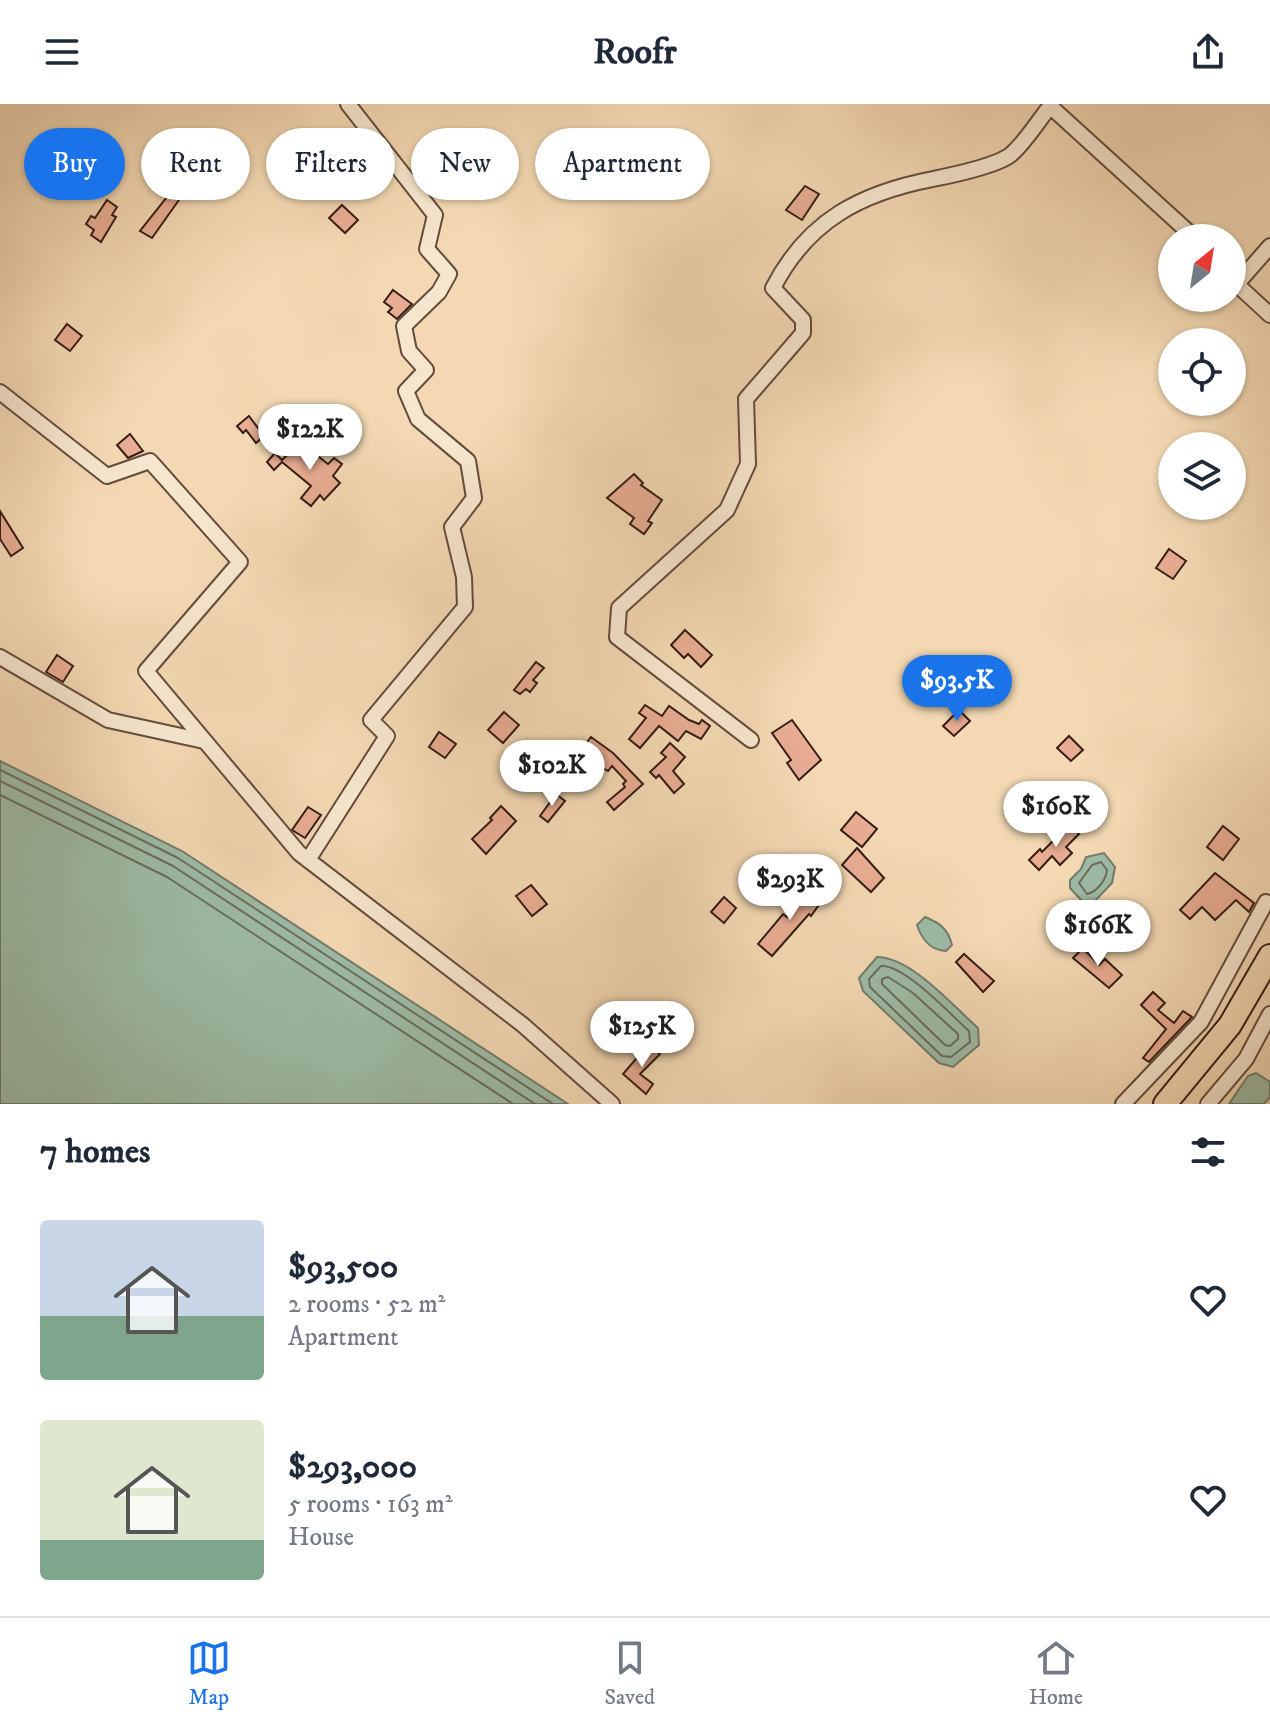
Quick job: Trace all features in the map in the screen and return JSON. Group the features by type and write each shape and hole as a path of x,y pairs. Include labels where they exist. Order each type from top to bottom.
{"highway":[{"path":"1165,1104 1230,1025 1270,956"}],"street":[{"path":"308,860 387,736 371,720 465,607 464,577 452,527 474,498 468,461 418,419 406,391 426,370 409,351 404,326 439,292 449,274 427,249 435,215 348,104"},
{"path":"751,740 617,637 619,608 727,510 748,464 746,399 803,333 803,320 773,288 789,257 848,205 893,187 956,174 1009,156 1051,105 1180,224"},
{"path":"1246,271 1270,246"},
{"path":"1246,294 1270,315"},
{"path":"0,392 107,476 150,461 240,562 146,671 204,741 308,860 523,1025 612,1104"},
{"path":"0,657 108,720 204,741"},
{"path":"1123,1104 1201,1022 1266,902"},
{"path":"1208,1104 1246,1059 1270,1014"}],"water":[{"path":"0,761 182,851 568,1104 0,1104"},
{"path":"1104,853 1115,867 1112,883 1092,904 1083,902 1070,888 1070,880 1081,869 1086,857"},
{"path":"925,917 946,931 952,945 946,951 931,946 921,935 917,925"},
{"path":"877,957 904,965 931,984 978,1028 979,1045 953,1067 939,1063 863,991 859,978"},
{"path":"1256,1073 1270,1082 1270,1097 1264,1104 1229,1104 1248,1076"}],"building":[{"path":"805,186 819,194 802,220 786,210"},
{"path":"107,200 117,207 112,215 116,217 101,242 91,235 94,230 86,224 91,216 95,218"},
{"path":"165,200 179,200 152,238 140,231"},
{"path":"342,205 358,220 345,233 329,218"},
{"path":"393,290 412,304 397,319 388,312 392,308 384,302"},
{"path":"67,324 82,336 70,351 55,340"},
{"path":"249,416 264,436 256,443 246,430 243,433 237,426"},
{"path":"130,434 143,451 128,458 117,445"},
{"path":"300,442 328,464 334,458 342,464 333,476 340,483 324,500 320,495 311,506 301,498 311,486 282,462 274,470 267,462 275,453 282,460"},
{"path":"634,474 643,483 641,485 662,500 648,521 652,523 644,534 630,524 634,518 607,498"},
{"path":"0,511 23,548 11,556 0,539"},
{"path":"1169,549 1186,561 1173,579 1156,568"},
{"path":"685,630 712,655 701,667 688,654 684,658 671,645"},
{"path":"57,655 73,666 63,682 46,672"},
{"path":"536,662 544,668 533,680 537,683 530,692 526,689 520,694 514,690"},
{"path":"645,705 662,716 669,706 689,720 699,724 702,720 710,726 701,739 686,731 678,741 659,726 640,748 629,739 646,718 639,713"},
{"path":"959,710 970,721 954,736 943,726"},
{"path":"504,712 519,725 503,743 488,730"},
{"path":"792,720 821,760 799,780 787,763 791,760 772,733"},
{"path":"439,732 456,744 445,758 429,747"},
{"path":"1069,736 1083,750 1071,761 1057,748"},
{"path":"591,737 613,753 643,784 614,810 607,802 625,787 623,784 626,781 612,766 608,771 601,767 589,777 582,770 599,755 585,745"},
{"path":"670,743 685,757 673,771 684,784 674,793 659,775 656,778 650,772 666,757 661,753"},
{"path":"556,794 565,801 548,822 540,816"},
{"path":"1023,802 1036,816 1025,827 1012,813"},
{"path":"501,806 516,821 486,854 472,839 492,820 490,818"},
{"path":"308,807 321,815 305,838 292,830"},
{"path":"856,812 877,829 862,847 841,830"},
{"path":"1069,825 1079,834 1066,847 1072,853 1060,865 1052,856 1039,870 1029,860 1040,849 1042,852"},
{"path":"1223,826 1239,839 1223,860 1207,847"},
{"path":"857,848 884,878 871,892 842,865"},
{"path":"1215,873 1254,903 1249,912 1236,900 1215,920 1202,907 1190,919 1180,910"},
{"path":"531,885 547,904 532,916 516,896"},
{"path":"805,888 823,899 772,956 758,944 783,914 787,917"},
{"path":"724,897 736,908 724,923 711,912"},
{"path":"1083,948 1099,965 1105,959 1122,975 1109,988 1073,958"},
{"path":"964,954 994,981 983,992 956,962"},
{"path":"1153,992 1165,1003 1158,1010 1174,1023 1183,1011 1192,1017 1149,1062 1143,1058 1166,1029 1141,1005"},
{"path":"648,1045 660,1054 640,1074 653,1084 646,1094 623,1074"}]}
